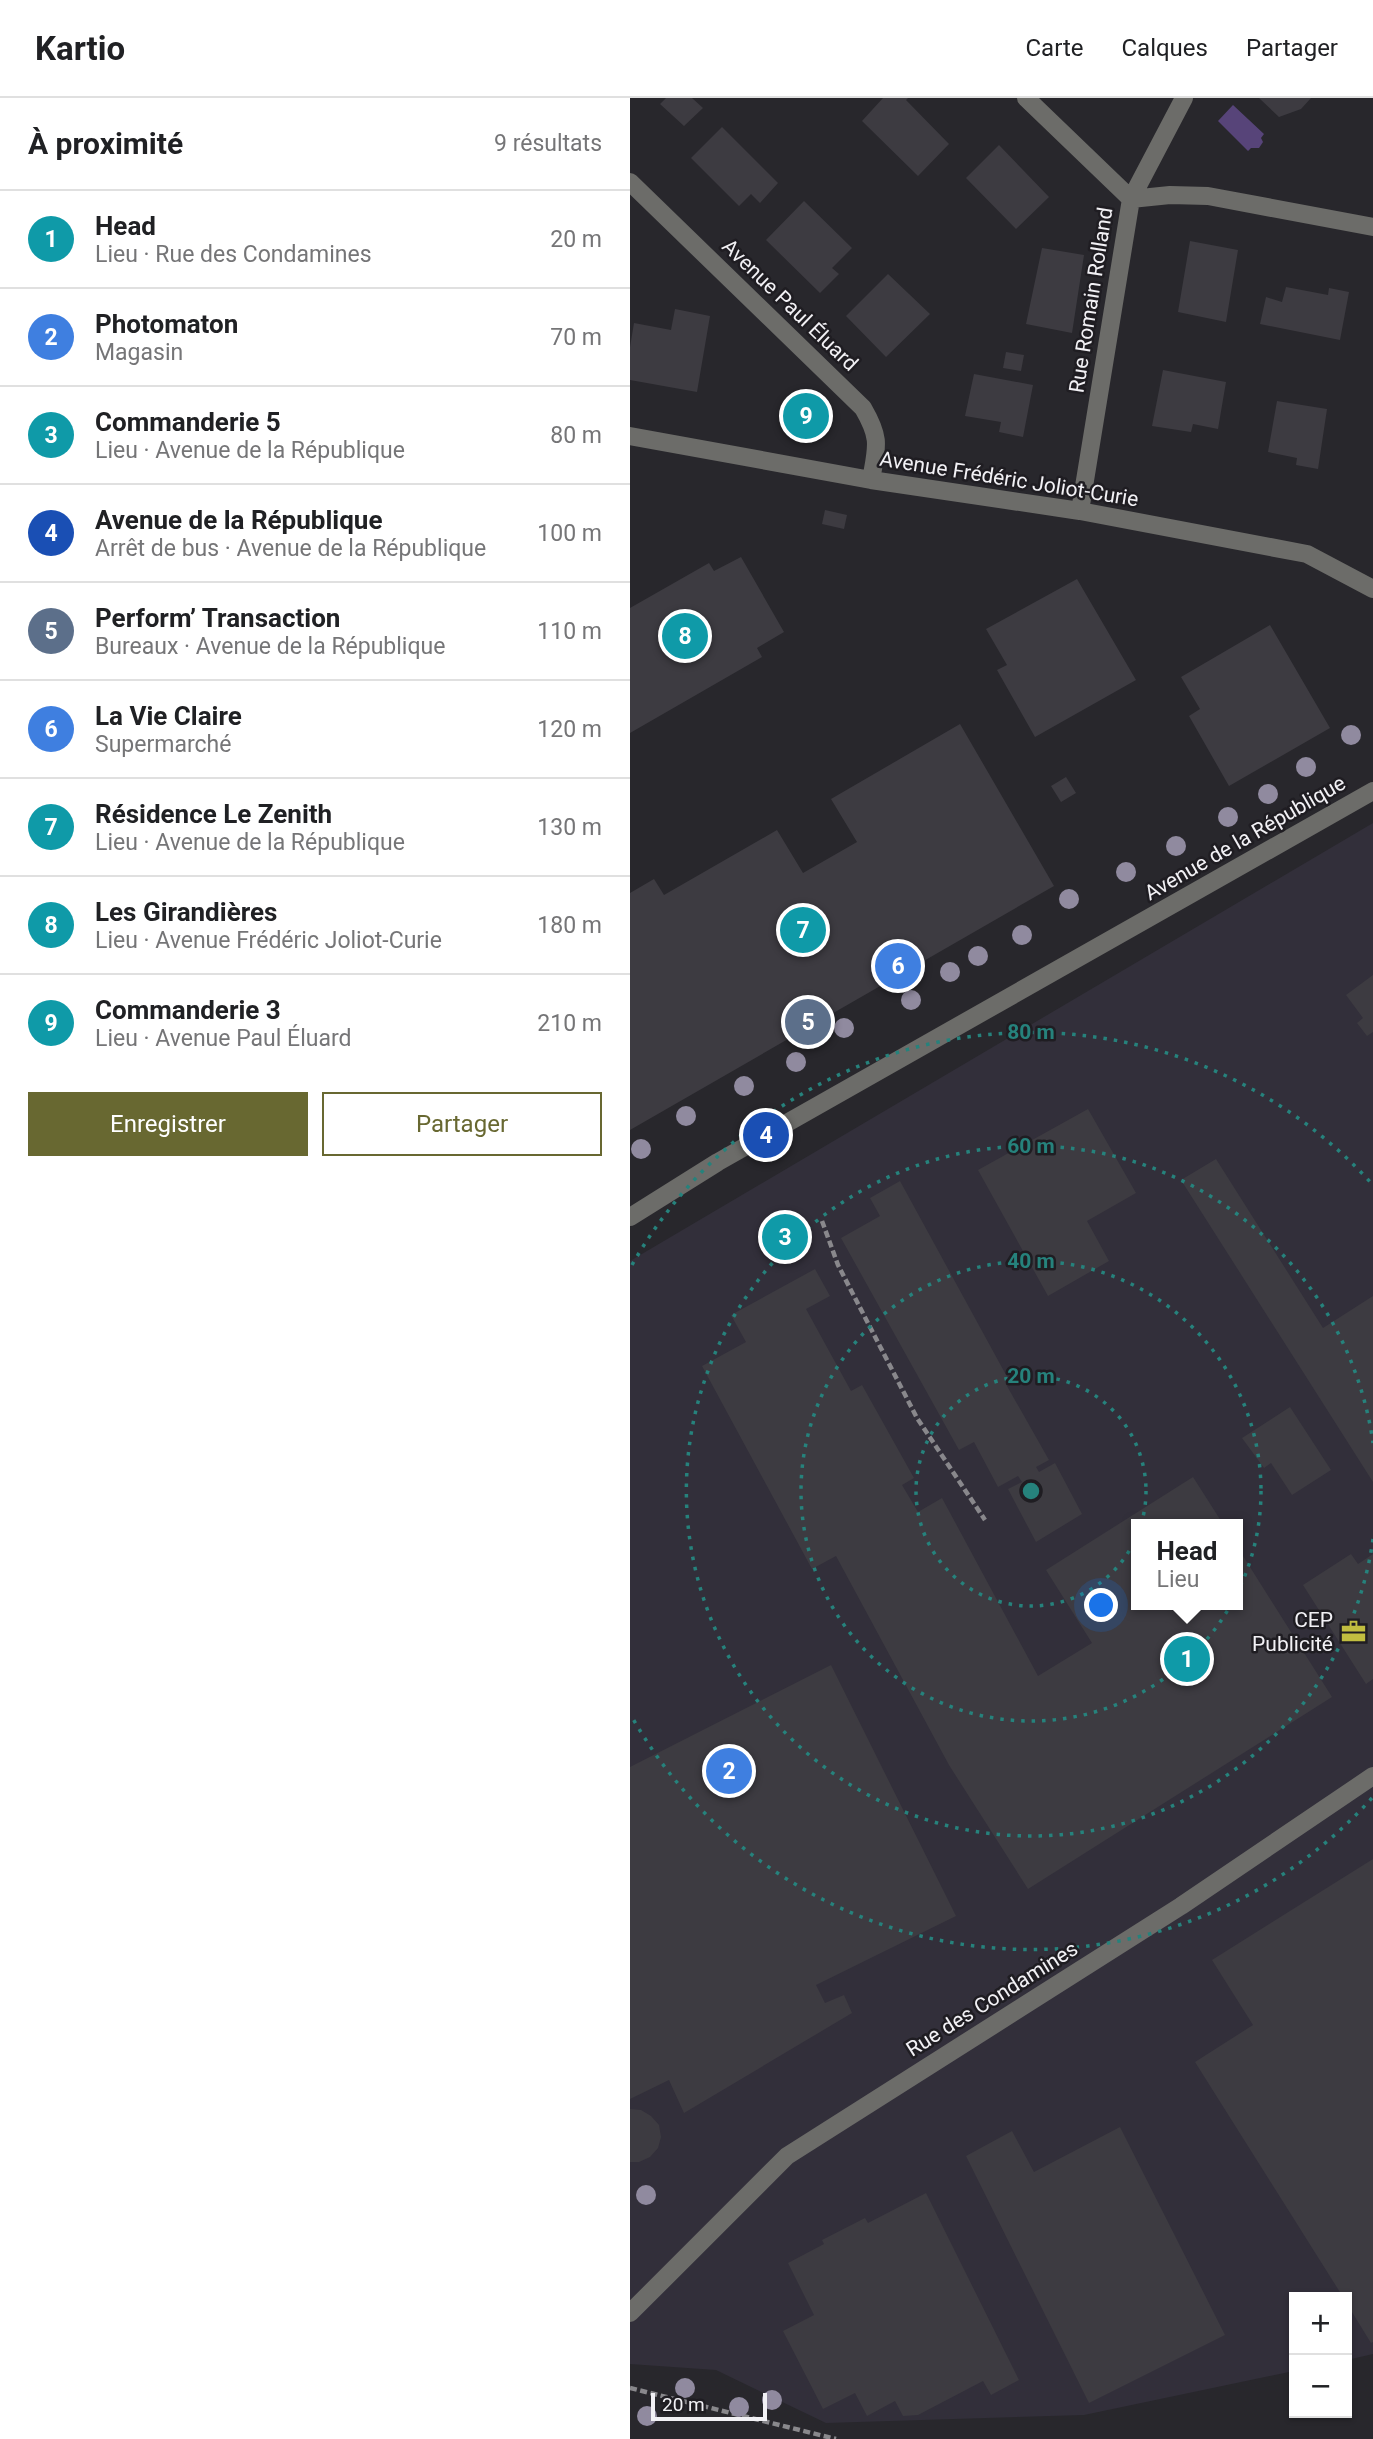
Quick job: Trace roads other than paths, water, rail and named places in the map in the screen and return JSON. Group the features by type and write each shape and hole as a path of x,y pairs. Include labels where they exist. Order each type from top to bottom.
{"street":[{"name":"Rue Romain Rolland","path":"1026,98 1131,199 1080,511"},
{"path":"1131,199 1184,98"},
{"name":"Avenue Paul Éluard","path":"630,182 863,408 876,430 871,480"},
{"path":"1131,199 1170,195 1208,196 1373,227"},
{"name":"Avenue Frédéric Joliot-Curie","path":"630,436 871,480 1080,511 1307,554 1373,589"},
{"name":"Avenue de la République","path":"630,1217 718,1162 1373,791"},
{"name":"Rue des Condamines","path":"630,2313 787,2156 1181,1906 1373,1776"}],"place":[{"name":"Commanderie 3","path":"806,416"},
{"name":"Les Girandières","path":"685,636"},
{"name":"Résidence Le Zenith","path":"803,930"},
{"name":"La Vie Claire","path":"898,966"},
{"name":"Perform’ Transaction","path":"808,1022"},
{"name":"Avenue de la République","path":"766,1135"},
{"name":"Commanderie 5","path":"785,1237"},
{"name":"CEP Publicité","path":"1353,1632"},
{"name":"Head","path":"1187,1659"},
{"name":"Photomaton","path":"729,1771"}]}
